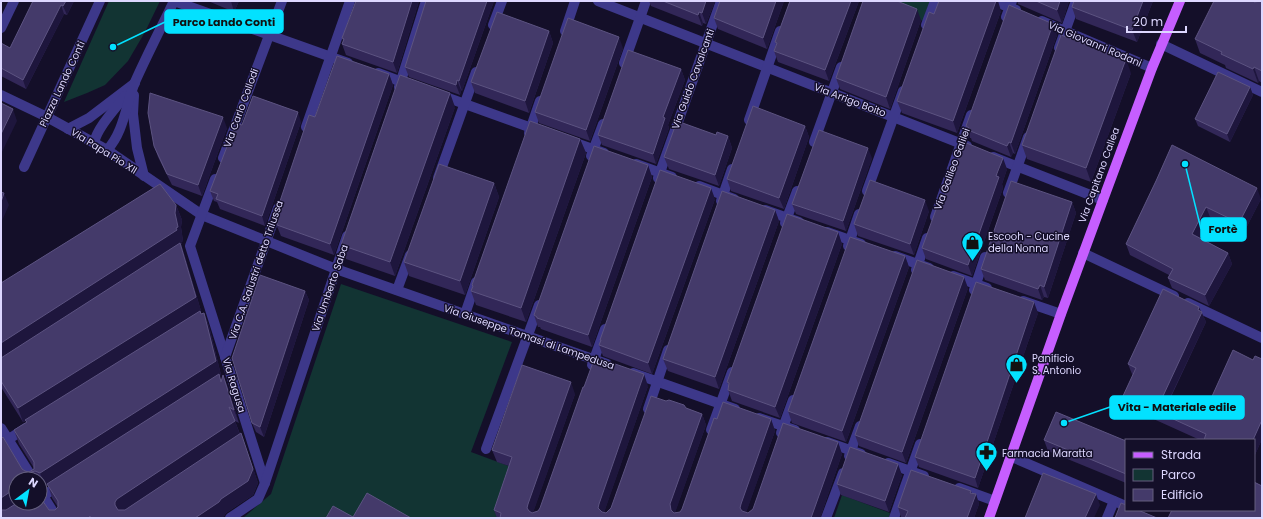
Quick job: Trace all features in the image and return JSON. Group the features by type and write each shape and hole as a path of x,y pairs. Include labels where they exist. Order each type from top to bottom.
{"main road":[{"name":"Via Capitano Callea","path":"989,518 1012,457 1083,253 1161,44 1180,1"}],"street":[{"path":"1,28 14,1"},
{"name":"Piazza Lando Conti","path":"24,167 100,1"},
{"path":"106,150 114,140 121,126 134,83 174,1 744,202"},
{"name":"Via Carlo Collodi","path":"202,215 268,34 282,1"},
{"path":"302,138 350,1"},
{"path":"395,96 426,1"},
{"path":"489,38 502,1"},
{"path":"562,38 575,1"},
{"name":"Via Arrigo Boito","path":"598,1 1103,200"},
{"path":"622,69 646,1"},
{"name":"Via Guido Cavalcanti","path":"655,188 721,1"},
{"path":"922,37 935,1"},
{"name":"Via Giovanni Rodani","path":"994,1 1011,4 1027,15 1152,68"},
{"path":"1057,54 1076,1"},
{"path":"1002,29 1011,4"},
{"path":"746,128 783,23"},
{"path":"1161,44 1262,92"},
{"path":"811,152 844,58"},
{"path":"435,186 481,60"},
{"path":"844,255 906,81"},
{"path":"68,128 89,118 134,83"},
{"path":"94,143 98,130 134,83"},
{"path":"134,83 133,114 137,148 144,176"},
{"path":"526,142 544,90"},
{"name":"Via Papa Pio XII","path":"1,95 47,117 106,150 144,176 159,190 202,215"},
{"name":"Via Galileo Galilei","path":"912,278 974,108"},
{"path":"588,164 607,113"},
{"path":"1005,203 1031,129"},
{"path":"717,210 736,157"},
{"path":"782,233 800,181"},
{"name":"Via C.A. Salustri detto Trilussa","path":"225,357 282,197"},
{"path":"759,208 870,247"},
{"name":"Via Giuseppe Tomasi di Lampedusa","path":"202,215 336,269 806,434"},
{"name":"Via Ragusa","path":"202,215 187,248 208,315 225,357 228,378 247,438 265,483"},
{"name":"Via Umberto Saba","path":"265,483 351,224"},
{"path":"397,290 413,246"},
{"path":"971,299 989,247"},
{"path":"884,252 997,292"},
{"path":"1083,253 1262,338"},
{"path":"465,314 481,269"},
{"path":"1011,297 1061,314"},
{"path":"486,449 541,299"},
{"path":"589,374 607,322"},
{"path":"645,418 670,344"},
{"path":"708,440 737,359"},
{"path":"778,440 797,389"},
{"path":"826,518 862,420"},
{"path":"4,442 35,422"},
{"path":"1,428 4,442 27,471"},
{"path":"894,518 923,434"},
{"path":"821,439 931,478"},
{"path":"1012,457 1125,506"},
{"path":"48,491 70,479"},
{"path":"230,518 258,499 265,483"},
{"path":"953,486 995,501"},
{"path":"1107,518 1114,501"},
{"path":"48,505 57,518"}],"green space":[{"path":"109,1 160,1 145,32 128,61 105,85 64,102"},
{"path":"872,1 930,1 923,21"},
{"path":"341,284 512,342 471,452 517,469 500,518 243,518 271,494"},
{"path":"842,495 890,513 889,518 834,518"}],"building":[{"path":"33,1 66,1 63,6 61,5 23,80 1,68 1,43 10,48"},
{"path":"356,1 412,1 393,62 342,44 344,39 342,38"},
{"path":"426,1 487,1 459,81 457,80 456,85 405,67"},
{"path":"663,1 706,1 702,13 699,12 698,15"},
{"path":"720,1 776,1 763,38 714,18"},
{"path":"790,1 851,1 825,70 774,51 777,43 775,42"},
{"path":"863,1 897,1 917,9 886,97 836,78"},
{"path":"939,1 996,1 953,121 897,101 929,12 934,14"},
{"path":"1036,1 1060,1 1057,10"},
{"path":"1074,1 1143,1 1132,30 1072,7"},
{"path":"1214,1 1262,1 1262,71 1254,67 1253,69 1221,54 1222,52 1195,39"},
{"path":"1009,5 1053,24 1011,143 1009,142 1007,146 968,130 969,128 966,126"},
{"path":"497,12 549,31 525,101 471,82"},
{"path":"568,18 619,37 586,130 535,112"},
{"path":"1061,35 1126,59 1086,168 1022,145"},
{"path":"628,50 681,69 663,117 665,118 653,154 598,135"},
{"path":"337,56 389,74 330,244 277,225 278,220 274,219 309,115 315,117"},
{"path":"1218,72 1250,87 1227,134 1195,119"},
{"path":"400,75 450,93 390,262 341,245"},
{"path":"150,93 223,117 198,185 167,174 154,146 148,113"},
{"path":"253,96 298,112 262,216 216,199 218,194 210,191 236,123 242,125"},
{"path":"1,103 13,109 1,134"},
{"path":"753,106 805,126 779,198 727,179"},
{"path":"530,121 580,139 521,308 471,291"},
{"path":"677,121 716,135 717,132 728,136 715,175 664,157"},
{"path":"819,130 868,148 843,221 792,204"},
{"path":"964,142 1003,158 996,176 999,177 968,265 922,248 938,204 941,206"},
{"path":"1172,145 1257,188 1239,223 1206,207 1192,234 1228,253 1205,295 1168,278 1173,269 1126,244"},
{"path":"594,146 648,165 588,335 537,318 534,315"},
{"path":"439,164 494,183 460,281 404,262"},
{"path":"660,170 711,188 648,363 599,345"},
{"path":"870,180 925,200 910,244 854,224"},
{"path":"1011,181 1072,202 1044,287 1040,285 1038,289 981,269"},
{"path":"160,184 176,205 175,213 178,227 176,228 177,230 1,343 1,283"},
{"path":"722,191 775,210 715,377 663,359"},
{"path":"1,192 4,193 1,202"},
{"path":"787,214 838,232 775,407 728,390 729,383 727,382"},
{"path":"850,237 905,256 842,431 788,411"},
{"path":"180,243 196,297 18,408 1,381 1,358"},
{"path":"917,260 964,277 902,452 855,435"},
{"path":"260,275 305,291 260,427 252,423 232,358"},
{"path":"976,282 1034,302 975,478 915,457"},
{"path":"1163,289 1199,307 1198,310 1202,312 1163,396 1204,414 1233,350 1253,360 1255,356 1262,359 1262,423 1261,422 1253,439 1204,439 1206,434 1123,396 1136,368 1128,364"},
{"path":"200,311 201,314 204,313 216,361 43,471 31,471 34,469 34,462 14,430 27,422 25,420"},
{"path":"595,357 644,374 599,504 598,508 602,512 606,513 611,508 651,396 684,405 686,408 702,414 670,504 671,510 674,513 680,512 682,509 714,418 717,419 723,402 771,419 741,504 740,508 742,511 748,513 753,509 783,423 838,442 811,518 500,518 501,513 494,510 512,457 492,450 522,365 571,382 528,504 527,508 532,513 538,511 540,508"},
{"path":"219,374 221,382 223,375 234,410 229,407 235,421 117,499 115,502 118,510 125,510 241,433 253,469 248,481 195,518 91,518 90,516 88,518 1,518 1,510 8,509 8,511 48,511 48,509 49,510 55,510 58,507 58,501 48,483"},
{"path":"1056,412 1125,441 1125,474 1044,440"},
{"path":"1,437 3,437 22,469 25,471 8,471 8,493 1,498"},
{"path":"850,447 898,464 885,501 837,484"},
{"path":"911,470 976,494 967,518 905,518 908,511 898,507"},
{"path":"1043,473 1096,494 1085,518 1025,518"},
{"path":"1255,482 1262,486 1262,518 1168,518 1172,511 1255,511"},
{"path":"367,493 411,518 326,518 333,506 353,517"},
{"path":"1121,503 1125,505 1125,511 1140,511 1157,518 1115,518"}],"place":[{"name":"Parco Lando Conti","path":"113,47"},
{"name":"Fortè","path":"1185,164"},
{"name":"Escooh - Cucine della Nonna","path":"972,262"},
{"name":"Panificio S. Antonio","path":"1017,384"},
{"name":"Vita - Materiale edile","path":"1064,423"},
{"name":"Farmacia Maratta","path":"986,472"}]}
